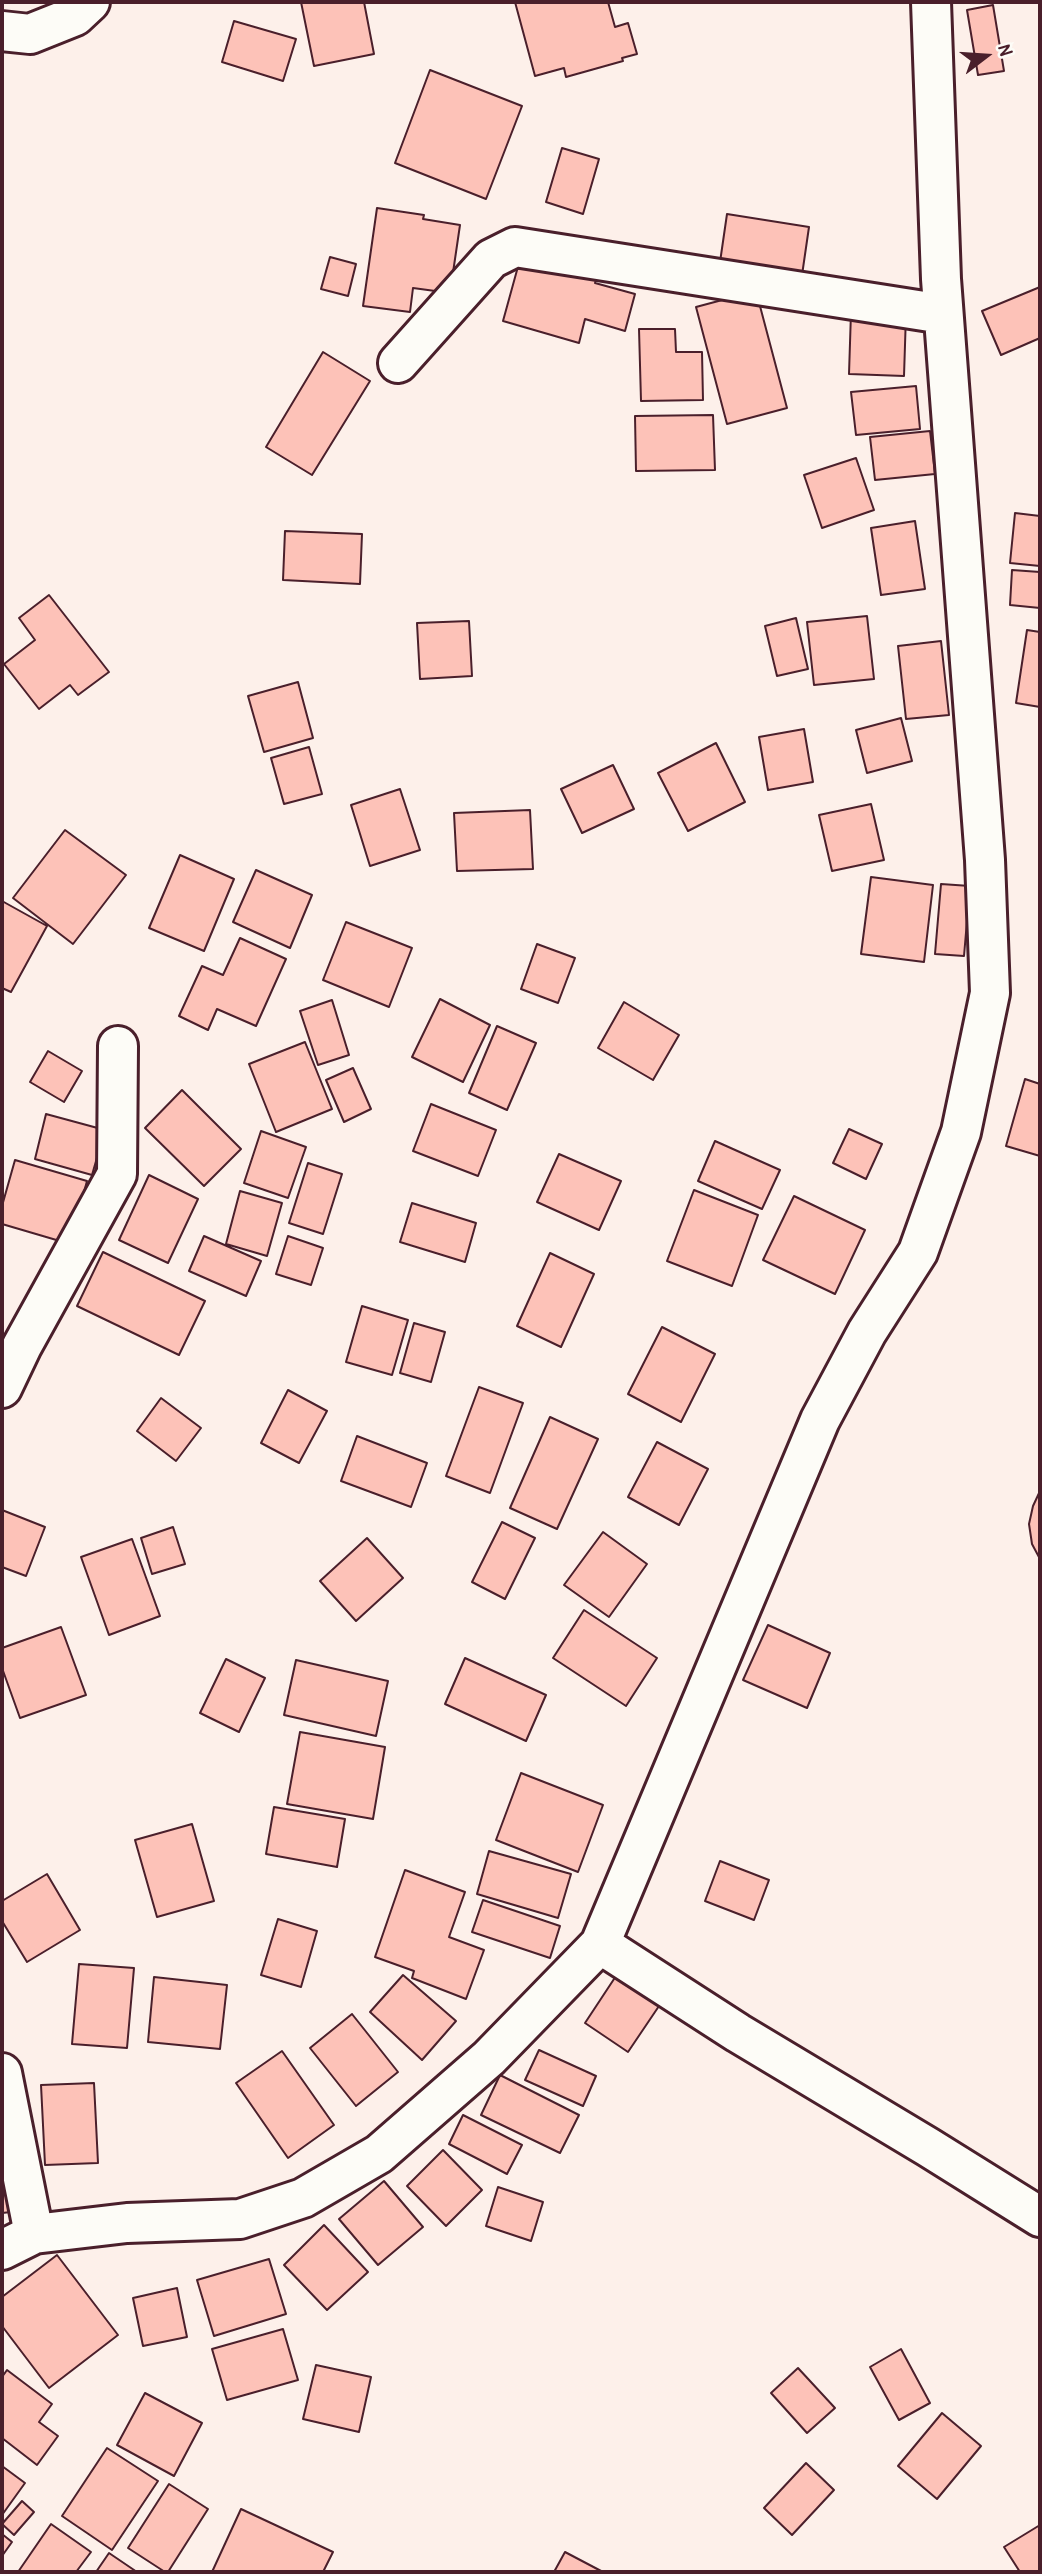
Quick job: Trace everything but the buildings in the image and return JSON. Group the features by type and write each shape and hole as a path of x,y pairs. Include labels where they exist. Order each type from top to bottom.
{"street":[{"path":"2,31 30,34 75,16 90,2"},
{"path":"2,2073 18,2242 127,2223 240,2219 303,2198 379,2154 489,2058 600,1944 820,1420 867,1332 918,1252 961,1132 990,993 985,860 943,314 931,2"},
{"path":"398,363 491,258 515,247 943,314"},
{"path":"2,1388 22,1346 117,1174 117,1046"},
{"path":"600,1944 738,2034 929,2147 1040,2217"}]}
